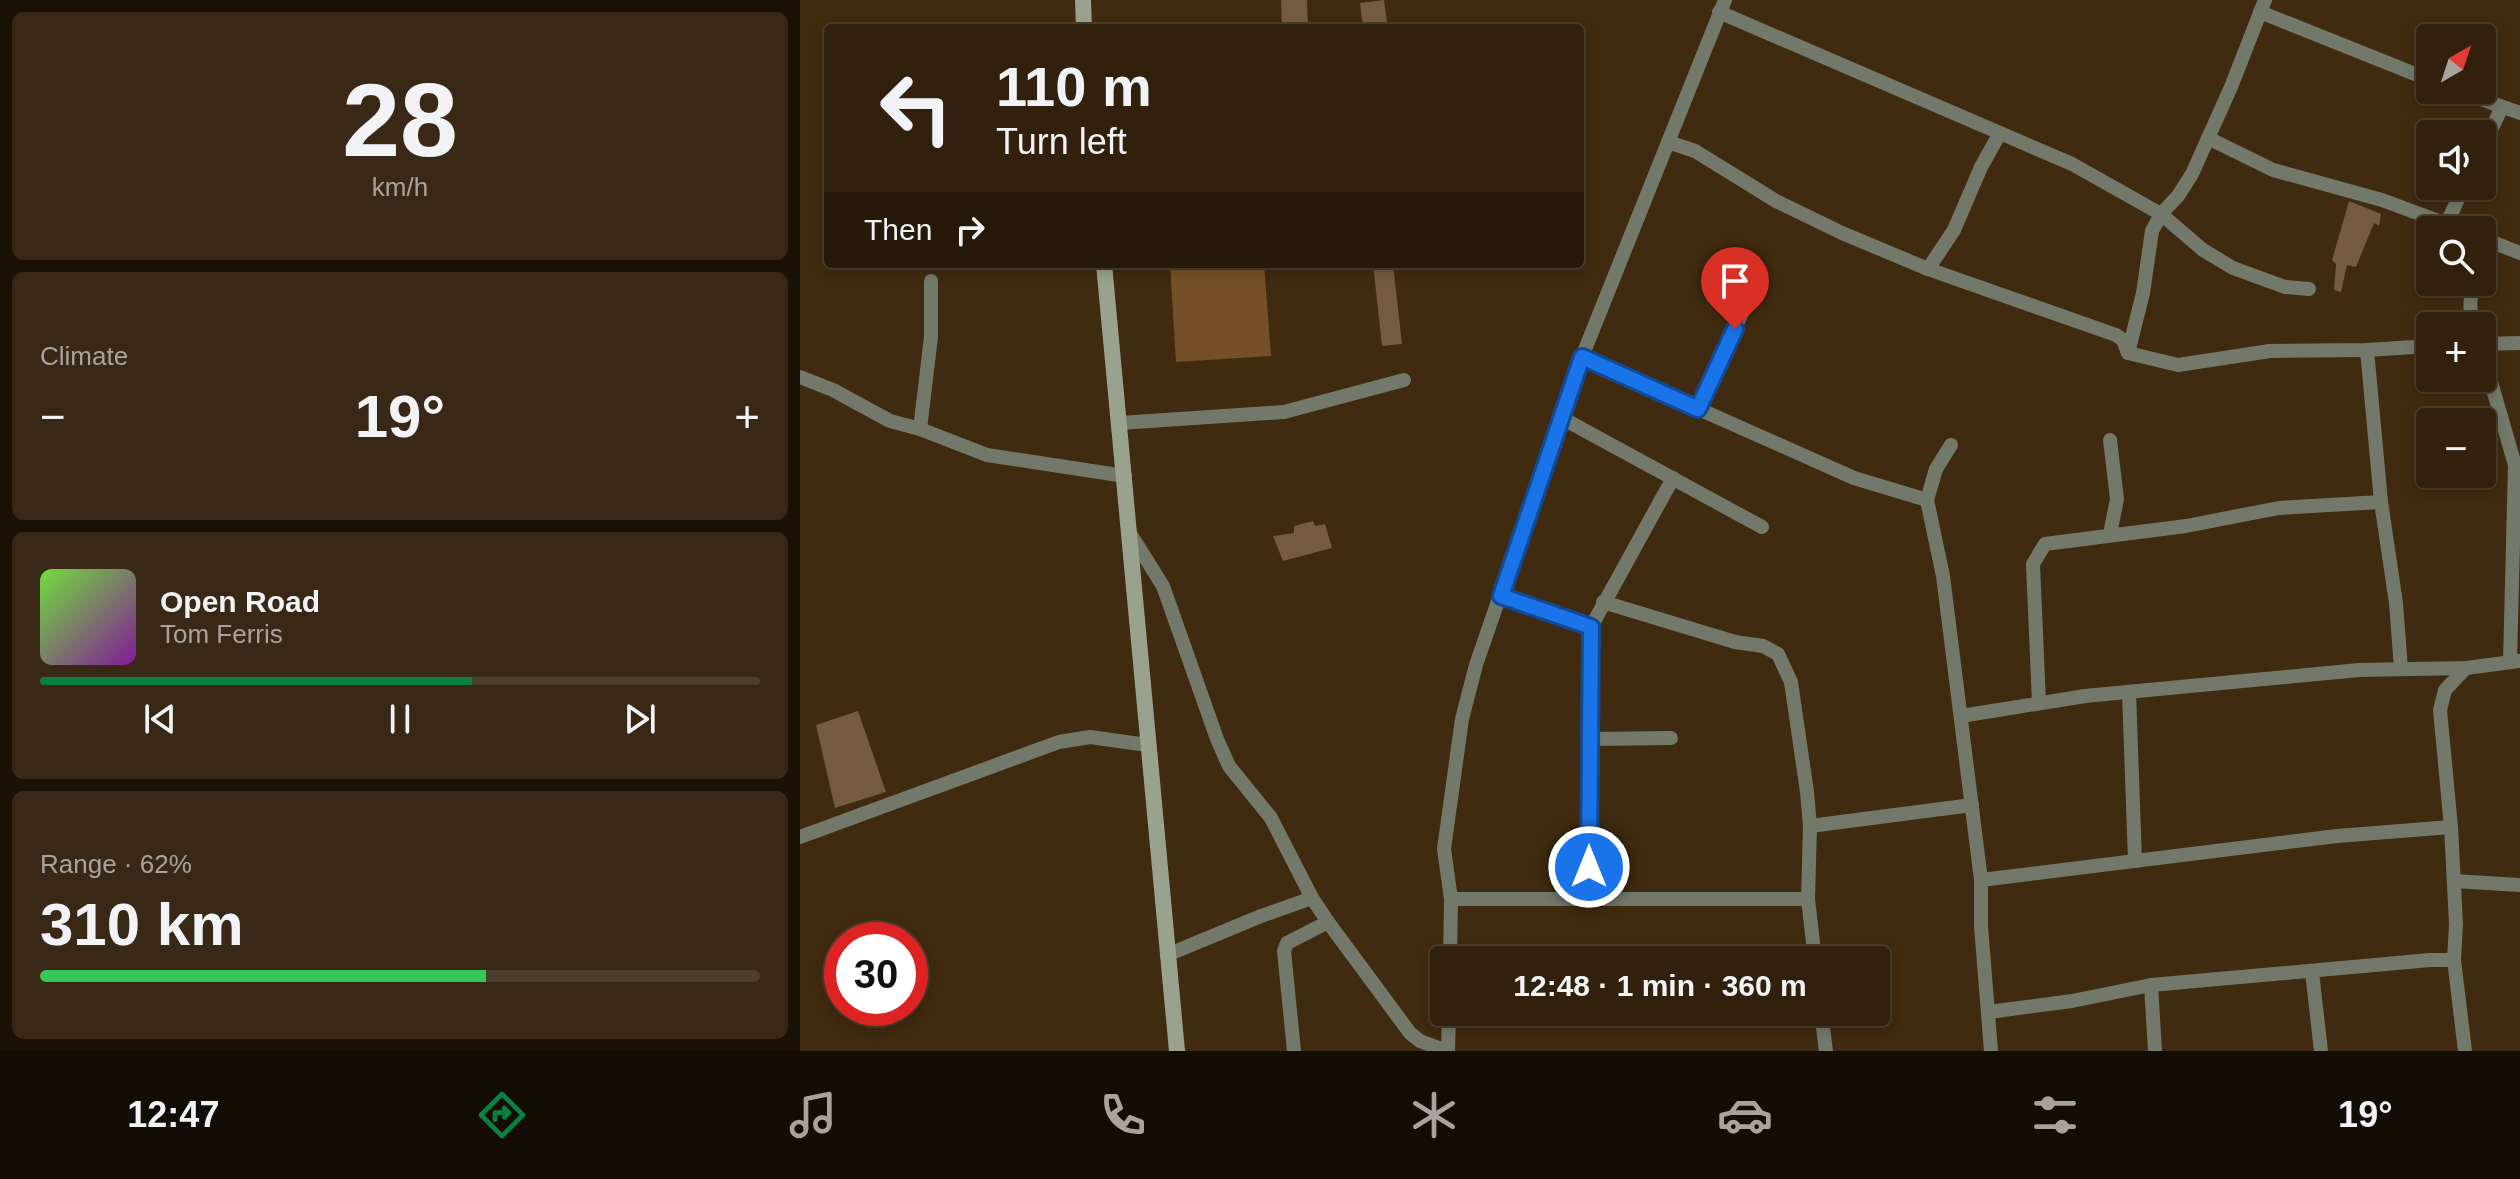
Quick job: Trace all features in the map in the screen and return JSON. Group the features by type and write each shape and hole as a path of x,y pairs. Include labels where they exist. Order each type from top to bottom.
{"main road":[{"path":"1083,0 1084,24"},
{"path":"1104,268 1177,1051"}],"street":[{"path":"1450,946 1451,899 1444,849 1462,719 1476,665 1582,357 1722,6 2072,164 2161,214 2203,250 2233,268 2285,287 2309,289"},
{"path":"2128,353 2143,293 2152,231 2192,174 2262,6 2416,74"},
{"path":"2494,104 2520,113"},
{"path":"2496,120 2502,107"},
{"path":"1928,269 1954,230 1981,167 2000,133"},
{"path":"2208,138 2273,170 2382,200 2427,216"},
{"path":"1668,142 1695,151 1776,201 1842,233 1928,269 2116,335 2123,340 2128,353"},
{"path":"2496,243 2520,253"},
{"path":"920,429 931,337 931,281"},
{"path":"1698,409 1747,302"},
{"path":"2496,344 2520,343"},
{"path":"2128,353 2178,365 2270,351 2416,347"},
{"path":"2367,350 2401,669"},
{"path":"1582,357 1854,478 1927,500"},
{"path":"800,377 833,390 890,421 987,455 1125,476"},
{"path":"1120,423 1284,412 1404,380"},
{"path":"1961,716 2129,692 2359,670 2466,668 2515,661 2515,465 2494,392"},
{"path":"1560,417 1762,527"},
{"path":"2110,440 2117,499 2110,534"},
{"path":"1951,445 1936,469 1927,500 1943,576 1981,880 1981,926 1991,1051"},
{"path":"1589,899 1591,627 1673,478"},
{"path":"2039,703 2033,564 2045,544 2186,526 2279,508 2381,502"},
{"path":"1131,535 1163,586 1229,766 1271,818 1312,898 1410,1033 1420,1041 1447,1051 1448,1026"},
{"path":"1501,596 1591,627"},
{"path":"1603,602 1735,642 1763,646 1778,654 1791,682 1810,826 1808,899 1813,946"},
{"path":"2431,668 2445,690"},
{"path":"2465,1051 2454,960 2456,924 2451,827 2440,710 2445,690 2466,668"},
{"path":"2129,692 2135,861"},
{"path":"800,837 1059,742 1090,737 1147,745"},
{"path":"1588,739 1671,738"},
{"path":"1810,826 1972,805"},
{"path":"1981,880 2337,836 2451,827"},
{"path":"2454,881 2520,885"},
{"path":"1167,955 1312,898"},
{"path":"1451,899 1808,899"},
{"path":"1294,1051 1284,951 1287,943 1328,922"},
{"path":"1989,1012 2072,1001 2151,985 2454,960"},
{"path":"2312,972 2321,1051"},
{"path":"2151,985 2155,1051"},
{"path":"1823,1026 1826,1051"}],"shaded area":[{"path":"1170,268 1264,268 1271,356 1176,362"}],"building":[{"path":"1281,0 1307,0 1308,24 1282,24"},
{"path":"1384,0 1387,24 1363,24 1360,3"},
{"path":"2349,201 2381,214 2379,226 2374,223 2356,267 2347,265 2341,292 2334,290 2336,264 2332,260"},
{"path":"1373,268 1393,268 1402,344 1382,346"},
{"path":"1313,521 1315,526 1325,524 1332,548 1283,561 1273,536 1294,533 1294,526"},
{"path":"858,711 886,792 835,808 816,725"}],"route":[{"path":"1589,867 1591,627 1501,596 1582,357 1698,409 1735,329"}]}
